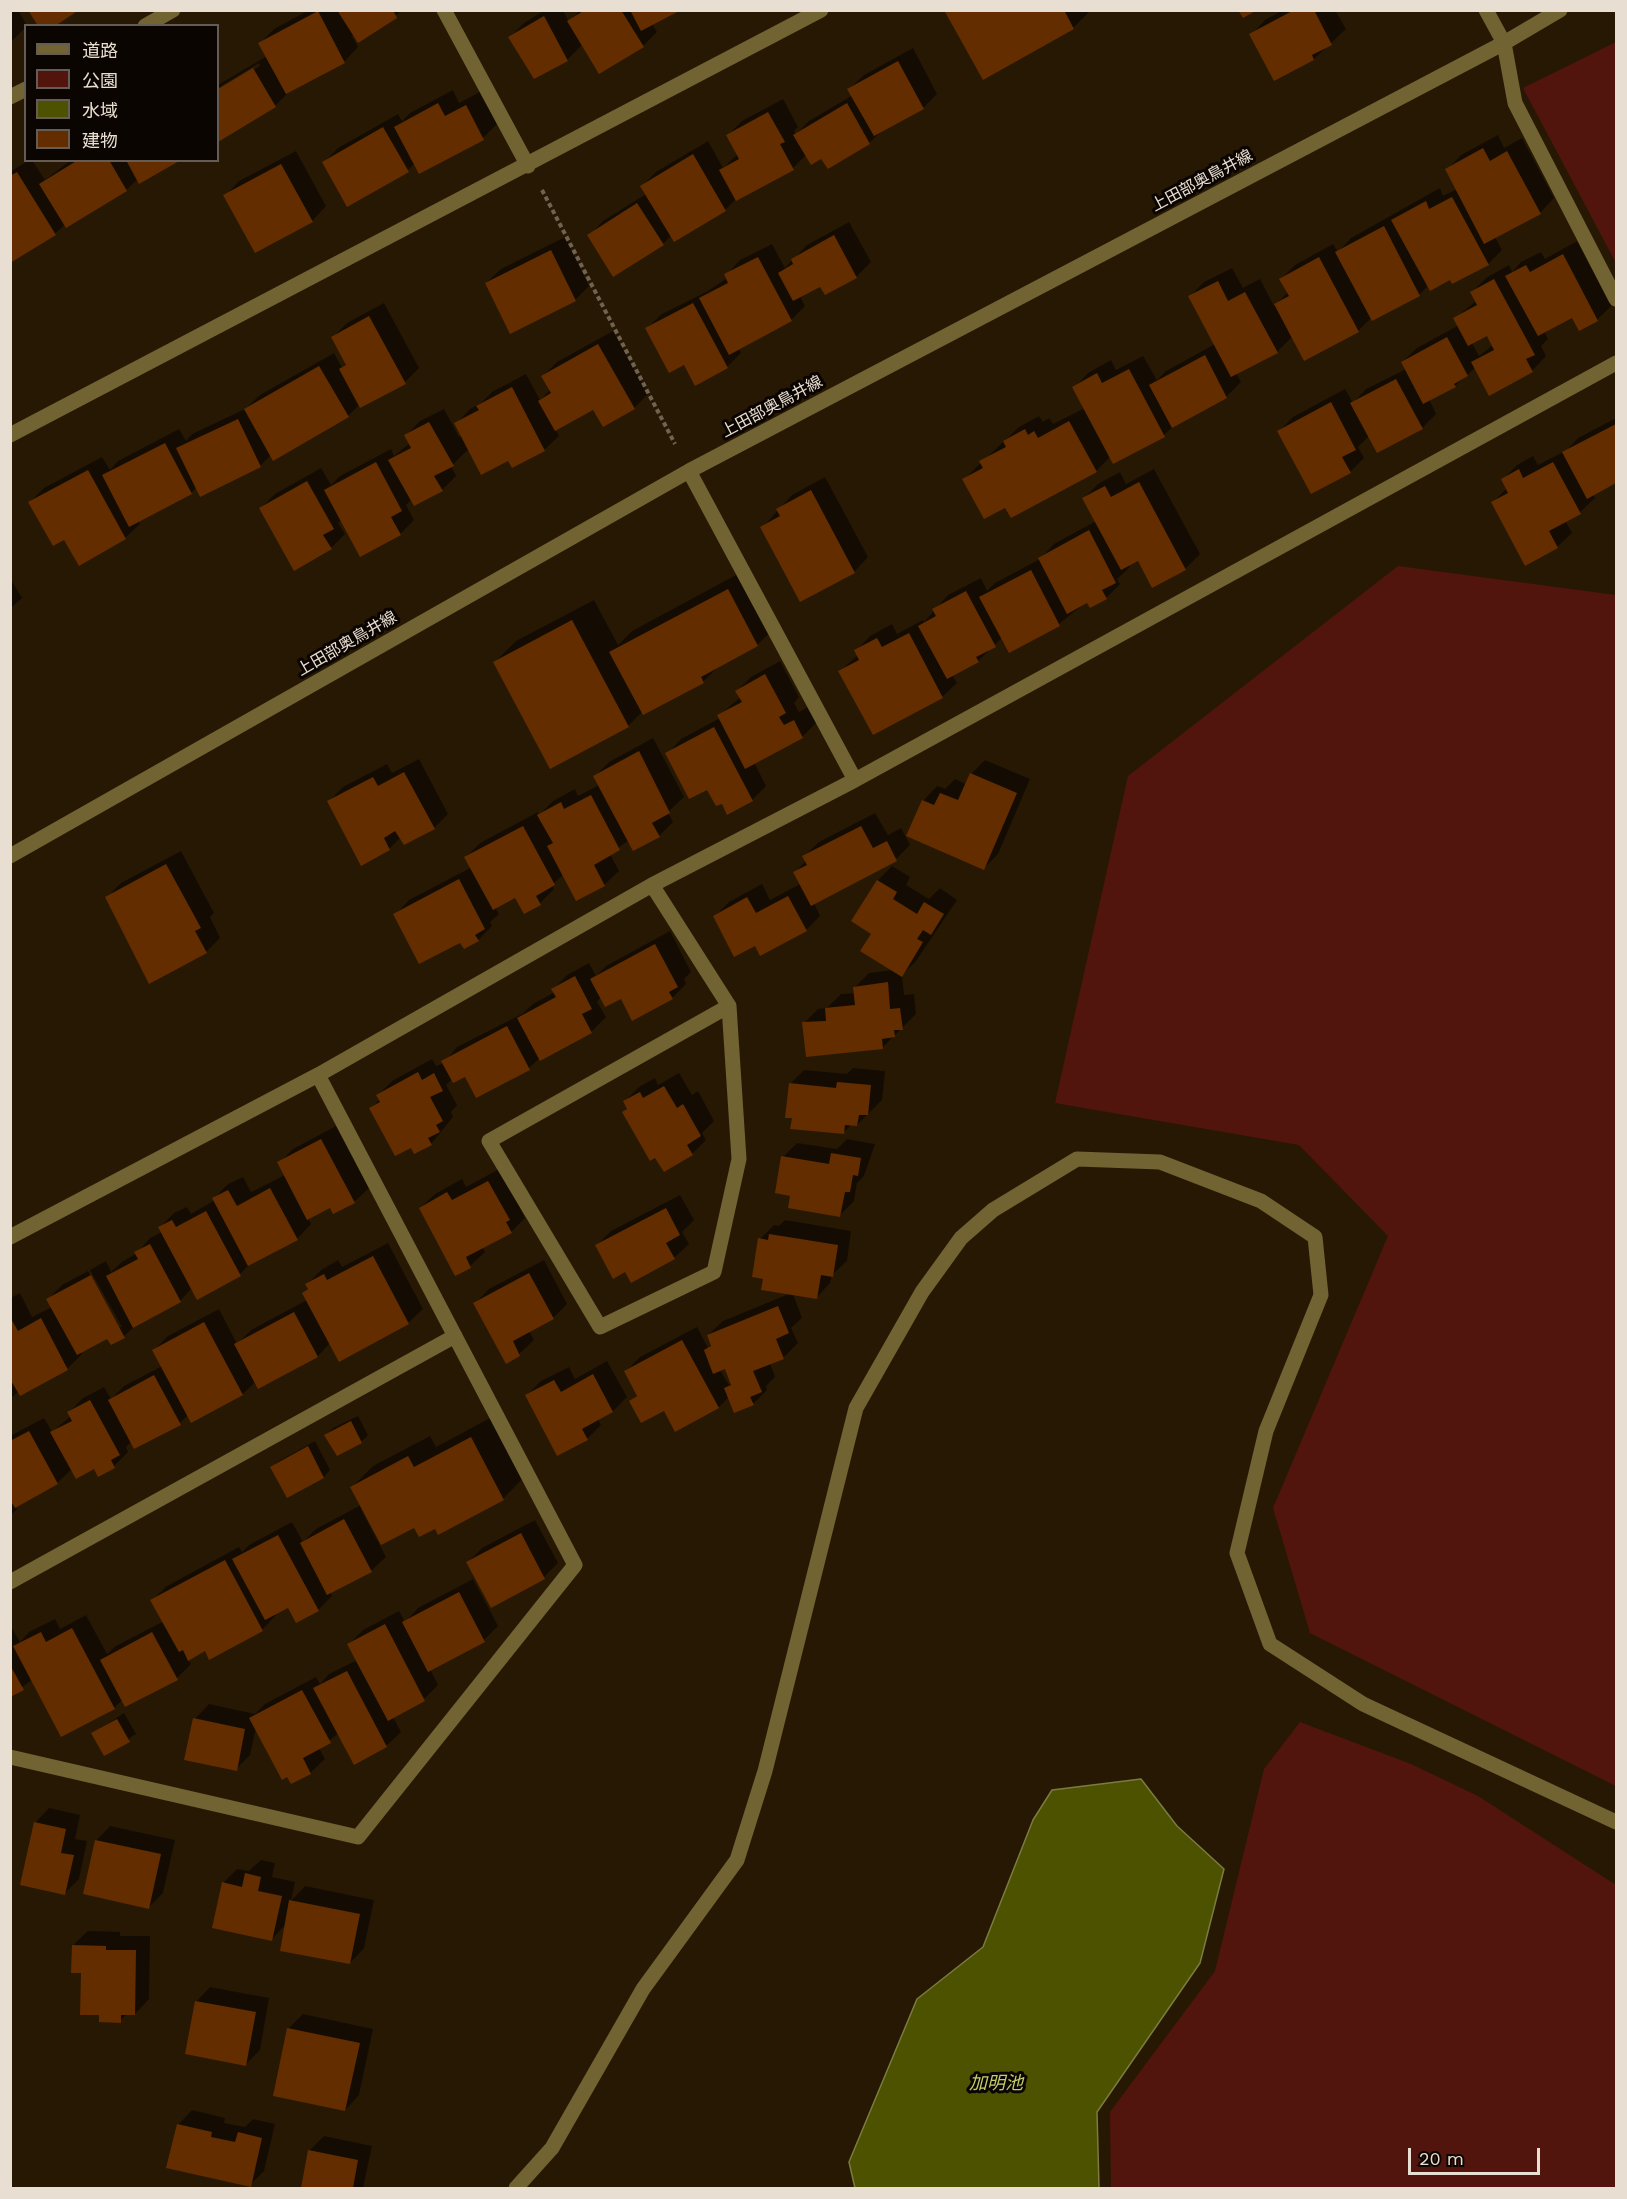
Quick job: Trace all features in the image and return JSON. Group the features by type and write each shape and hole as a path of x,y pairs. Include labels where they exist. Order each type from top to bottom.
{"street":[{"path":"148,24 173,10"},
{"path":"444,10 528,166"},
{"path":"10,435 528,166 821,10"},
{"path":"1486,10 1504,43 1515,103 1617,299"},
{"name":"上田部奥鳥井線","path":"10,856 689,471 1504,43 1560,10"},
{"path":"10,97 24,90"},
{"path":"10,1237 318,1075 652,885 855,780 1617,363"},
{"path":"689,471 855,780"},
{"path":"652,885 729,1006 739,1159 714,1272 600,1327 489,1141 729,1006"},
{"path":"10,1757 358,1837 575,1565 318,1075"},
{"path":"516,2188 552,2148 643,1989 737,1860 765,1771 856,1408 922,1292 961,1238 993,1210 1077,1159 1160,1162 1261,1201 1315,1237 1320,1295 1266,1431 1237,1553 1270,1644 1364,1704 1617,1822"},
{"path":"10,1582 455,1336"}],"path":[{"path":"528,166 689,471"}],"green space":[{"path":"1616,42 1616,263 1523,88"},
{"path":"1398,566 1616,595 1616,1786 1310,1633 1273,1508 1388,1236 1299,1145 1055,1103 1128,776"},
{"path":"1300,1722 1411,1764 1478,1796 1616,1885 1616,2188 1111,2188 1110,2112 1215,1971 1264,1769"}],"water":[{"name":"加明池","path":"1141,1779 1177,1826 1224,1869 1200,1963 1097,2112 1099,2188 855,2188 849,2162 917,1999 983,1947 1033,1820 1052,1790"}],"building":[{"path":"28,10 79,10 58,24 37,24"},
{"path":"337,10 393,10 397,18 358,43"},
{"path":"585,10 621,10 644,47 599,74 567,21"},
{"path":"630,10 681,10 641,31"},
{"path":"944,10 1064,10 1074,29 983,80"},
{"path":"1238,10 1257,10 1243,18"},
{"path":"1294,10 1314,10 1332,45 1312,55 1314,60 1274,81 1249,34"},
{"path":"318,11 345,63 286,94 258,43"},
{"path":"544,16 568,61 534,79 508,37"},
{"path":"898,61 924,109 874,136 847,89"},
{"path":"253,68 276,107 219,141 219,88"},
{"path":"438,103 445,116 466,105 484,140 419,174 394,127"},
{"path":"847,103 870,144 828,169 821,159 811,165 793,135"},
{"path":"768,112 785,142 780,144 794,170 736,201 719,170 739,159 726,135"},
{"path":"383,127 409,172 347,207 322,162"},
{"path":"1483,148 1490,161 1507,151 1541,214 1484,244 1445,169"},
{"path":"693,154 726,211 674,242 640,186"},
{"path":"75,162 110,162 127,191 66,228 39,184"},
{"path":"127,162 178,162 139,184"},
{"path":"281,164 313,222 255,253 223,195"},
{"path":"17,172 56,235 10,263 10,176"},
{"path":"1452,197 1489,265 1452,284 1450,280 1430,291 1391,220 1426,201 1429,209"},
{"path":"637,203 664,245 613,277 587,235"},
{"path":"1384,226 1420,296 1372,321 1335,252"},
{"path":"834,235 857,278 825,295 820,287 793,301 778,273 793,264 791,259"},
{"path":"551,250 576,301 510,334 485,283"},
{"path":"1563,254 1598,321 1579,331 1572,318 1538,336 1505,276 1526,265 1530,272"},
{"path":"758,257 792,321 729,355 699,298 728,283 724,274"},
{"path":"1319,257 1359,332 1304,361 1274,304 1289,296 1279,279"},
{"path":"1494,279 1535,355 1526,359 1533,372 1489,396 1471,362 1494,350 1487,336 1468,346 1453,318 1477,305 1470,292"},
{"path":"1218,281 1228,301 1245,292 1278,353 1231,377 1188,296"},
{"path":"693,303 728,368 695,386 684,365 669,373 645,328"},
{"path":"369,316 406,384 360,408 339,369 346,365 331,337"},
{"path":"1447,337 1468,376 1454,384 1456,387 1423,404 1401,362"},
{"path":"598,344 635,409 603,427 593,410 555,431 538,401 551,393 541,376"},
{"path":"1205,355 1227,398 1172,428 1149,385"},
{"path":"319,366 349,417 273,461 244,409"},
{"path":"1129,369 1165,437 1113,464 1072,387 1097,373 1102,383"},
{"path":"1396,379 1423,429 1377,453 1350,403"},
{"path":"512,387 545,451 512,468 508,461 481,475 454,423 479,410 476,406"},
{"path":"1331,402 1356,450 1342,457 1351,473 1311,494 1277,431"},
{"path":"238,419 261,467 200,497 176,448"},
{"path":"1069,421 1097,472 1011,518 1005,508 984,519 962,479 983,468 979,461 1006,447 1003,441 1025,429 1028,435 1034,431 1038,438"},
{"path":"429,422 454,466 434,476 443,491 414,506 388,460 411,448 404,435"},
{"path":"1616,424 1616,483 1587,499 1562,452"},
{"path":"165,443 192,494 129,527 102,475"},
{"path":"376,462 402,511 391,517 401,535 360,557 324,490"},
{"path":"1553,462 1581,514 1549,531 1558,548 1525,566 1491,502 1508,493 1501,479 1519,469 1523,478"},
{"path":"88,470 126,539 79,566 64,540 53,546 28,502"},
{"path":"307,481 334,529 323,535 332,549 294,571 259,508"},
{"path":"1139,482 1186,570 1152,588 1138,561 1121,570 1082,498 1105,486 1111,497"},
{"path":"811,490 855,573 800,602 760,527 780,516 776,509"},
{"path":"1089,530 1116,583 1102,590 1107,599 1090,608 1087,603 1067,614 1038,558"},
{"path":"1031,570 1060,626 1009,653 979,597"},
{"path":"728,589 758,646 701,677 704,683 643,715 609,652"},
{"path":"966,591 996,647 976,657 979,662 947,679 918,626 936,616 932,609"},
{"path":"572,620 629,727 550,769 493,662"},
{"path":"909,633 943,698 873,735 838,671 859,660 854,650 877,638 882,647"},
{"path":"765,674 786,713 779,717 784,725 794,720 803,738 745,769 717,715 742,702 735,691"},
{"path":"714,727 753,801 727,815 722,804 716,806 707,790 689,799 665,753"},
{"path":"639,751 670,813 652,823 660,837 633,851 593,776"},
{"path":"404,772 435,829 404,845 395,831 384,838 390,850 361,866 327,801 373,777 378,786"},
{"path":"970,773 1017,793 984,870 906,836 922,800 934,805 940,793 958,800"},
{"path":"591,795 620,850 594,865 605,886 576,901 547,846 553,843 537,815 561,802 564,809"},
{"path":"523,826 555,885 536,896 541,905 524,914 515,898 493,910 464,857"},
{"path":"861,826 873,848 887,841 897,861 811,906 793,872 807,865 802,856"},
{"path":"166,864 201,928 195,931 207,953 149,984 105,897"},
{"path":"459,879 485,929 475,935 479,941 464,949 460,943 419,964 393,914"},
{"path":"877,880 897,892 893,899 917,914 924,902 944,914 931,935 923,930 917,939 923,942 902,977 860,951 871,934 851,921"},
{"path":"788,896 807,931 760,956 755,946 734,957 713,916 747,897 756,913"},
{"path":"655,944 678,987 669,992 673,999 632,1021 621,999 605,1007 590,979"},
{"path":"575,976 592,1009 582,1014 592,1033 540,1061 517,1018 556,997 551,989"},
{"path":"888,982 890,1009 900,1008 903,1030 894,1030 895,1037 882,1039 883,1049 806,1057 802,1022 826,1021 825,1008 855,1005 853,987"},
{"path":"507,1026 530,1070 476,1098 465,1077 453,1083 441,1061"},
{"path":"418,1072 422,1080 434,1073 443,1091 430,1097 443,1121 436,1125 440,1132 428,1138 432,1145 414,1154 411,1148 395,1156 369,1108 380,1102 376,1095"},
{"path":"837,1082 871,1085 868,1115 859,1115 857,1126 845,1125 844,1134 790,1129 792,1118 785,1118 789,1083 836,1088"},
{"path":"664,1086 677,1108 683,1104 701,1136 687,1145 693,1155 664,1172 655,1158 650,1161 622,1112 627,1109 623,1101 640,1092 643,1098"},
{"path":"321,1139 355,1203 333,1214 330,1208 307,1220 277,1162"},
{"path":"831,1153 861,1158 858,1176 853,1175 850,1192 845,1192 840,1217 788,1208 790,1196 775,1193 781,1156 829,1164"},
{"path":"488,1181 510,1220 506,1222 512,1233 466,1257 471,1268 455,1276 419,1208 447,1192 452,1200"},
{"path":"270,1188 298,1240 248,1266 212,1198 228,1190 237,1206"},
{"path":"666,1208 680,1235 666,1243 675,1259 631,1283 625,1272 613,1279 595,1245"},
{"path":"206,1211 241,1276 197,1300 158,1227 172,1220 176,1227"},
{"path":"769,1234 838,1245 833,1277 821,1275 817,1299 761,1290 763,1279 752,1277 758,1238 768,1240"},
{"path":"150,1244 181,1302 133,1328 106,1276 138,1259 134,1252"},
{"path":"373,1256 409,1324 339,1362 302,1293 308,1289 305,1284 324,1274 327,1280"},
{"path":"529,1273 554,1319 513,1341 520,1356 506,1364 473,1303"},
{"path":"91,1275 125,1338 111,1345 107,1339 77,1355 46,1299"},
{"path":"778,1306 789,1333 776,1339 784,1359 753,1371 762,1392 750,1397 754,1405 734,1413 724,1388 731,1385 725,1369 713,1374 704,1350 711,1346 707,1335"},
{"path":"294,1312 318,1357 258,1389 234,1344"},
{"path":"10,1317 18,1331 41,1318 68,1370 20,1396 10,1379"},
{"path":"204,1322 243,1395 191,1423 152,1350"},
{"path":"682,1340 719,1408 675,1432 664,1411 641,1423 629,1401 637,1396 624,1371"},
{"path":"593,1374 613,1412 582,1429 588,1440 557,1456 525,1395 554,1380 561,1392"},
{"path":"154,1375 181,1425 134,1449 108,1400"},
{"path":"90,1400 120,1455 111,1460 115,1468 98,1477 94,1469 76,1479 50,1432 72,1421 67,1412"},
{"path":"351,1421 362,1443 337,1456 324,1435"},
{"path":"29,1431 58,1484 15,1508 10,1500 10,1441"},
{"path":"471,1437 504,1500 438,1535 435,1529 419,1537 414,1528 381,1545 350,1487 408,1456 414,1467"},
{"path":"308,1446 324,1478 287,1498 270,1467"},
{"path":"344,1519 372,1572 327,1595 300,1543"},
{"path":"521,1533 545,1579 491,1608 466,1562"},
{"path":"278,1535 319,1611 296,1623 288,1608 265,1620 232,1559"},
{"path":"225,1560 263,1631 209,1660 205,1651 188,1661 183,1650 179,1652 150,1600"},
{"path":"459,1592 485,1642 428,1672 402,1622"},
{"path":"385,1624 425,1701 388,1721 347,1644"},
{"path":"72,1628 115,1709 61,1737 13,1646 41,1632 46,1642"},
{"path":"152,1632 178,1680 125,1707 100,1660"},
{"path":"10,1665 24,1690 10,1697"},
{"path":"347,1671 387,1747 354,1765 313,1688"},
{"path":"302,1690 331,1743 303,1758 311,1774 291,1784 287,1777 282,1780 249,1718"},
{"path":"193,1718 245,1729 237,1771 184,1760"},
{"path":"117,1719 130,1742 104,1756 91,1733"},
{"path":"34,1822 66,1829 61,1853 74,1855 65,1895 20,1885"},
{"path":"95,1840 161,1854 149,1909 83,1894"},
{"path":"245,1873 261,1877 258,1891 282,1896 272,1941 212,1928 222,1882 242,1887"},
{"path":"289,1900 360,1914 350,1964 280,1951"},
{"path":"72,1945 106,1946 106,1950 136,1950 135,2015 121,2015 121,2023 99,2022 99,2015 80,2015 81,1973 71,1973"},
{"path":"195,2001 256,2012 246,2066 185,2054"},
{"path":"287,2028 360,2043 345,2111 273,2096"},
{"path":"177,2124 212,2132 211,2137 235,2142 238,2132 262,2138 251,2187 166,2168"},
{"path":"308,2150 358,2160 353,2188 301,2188"}]}
